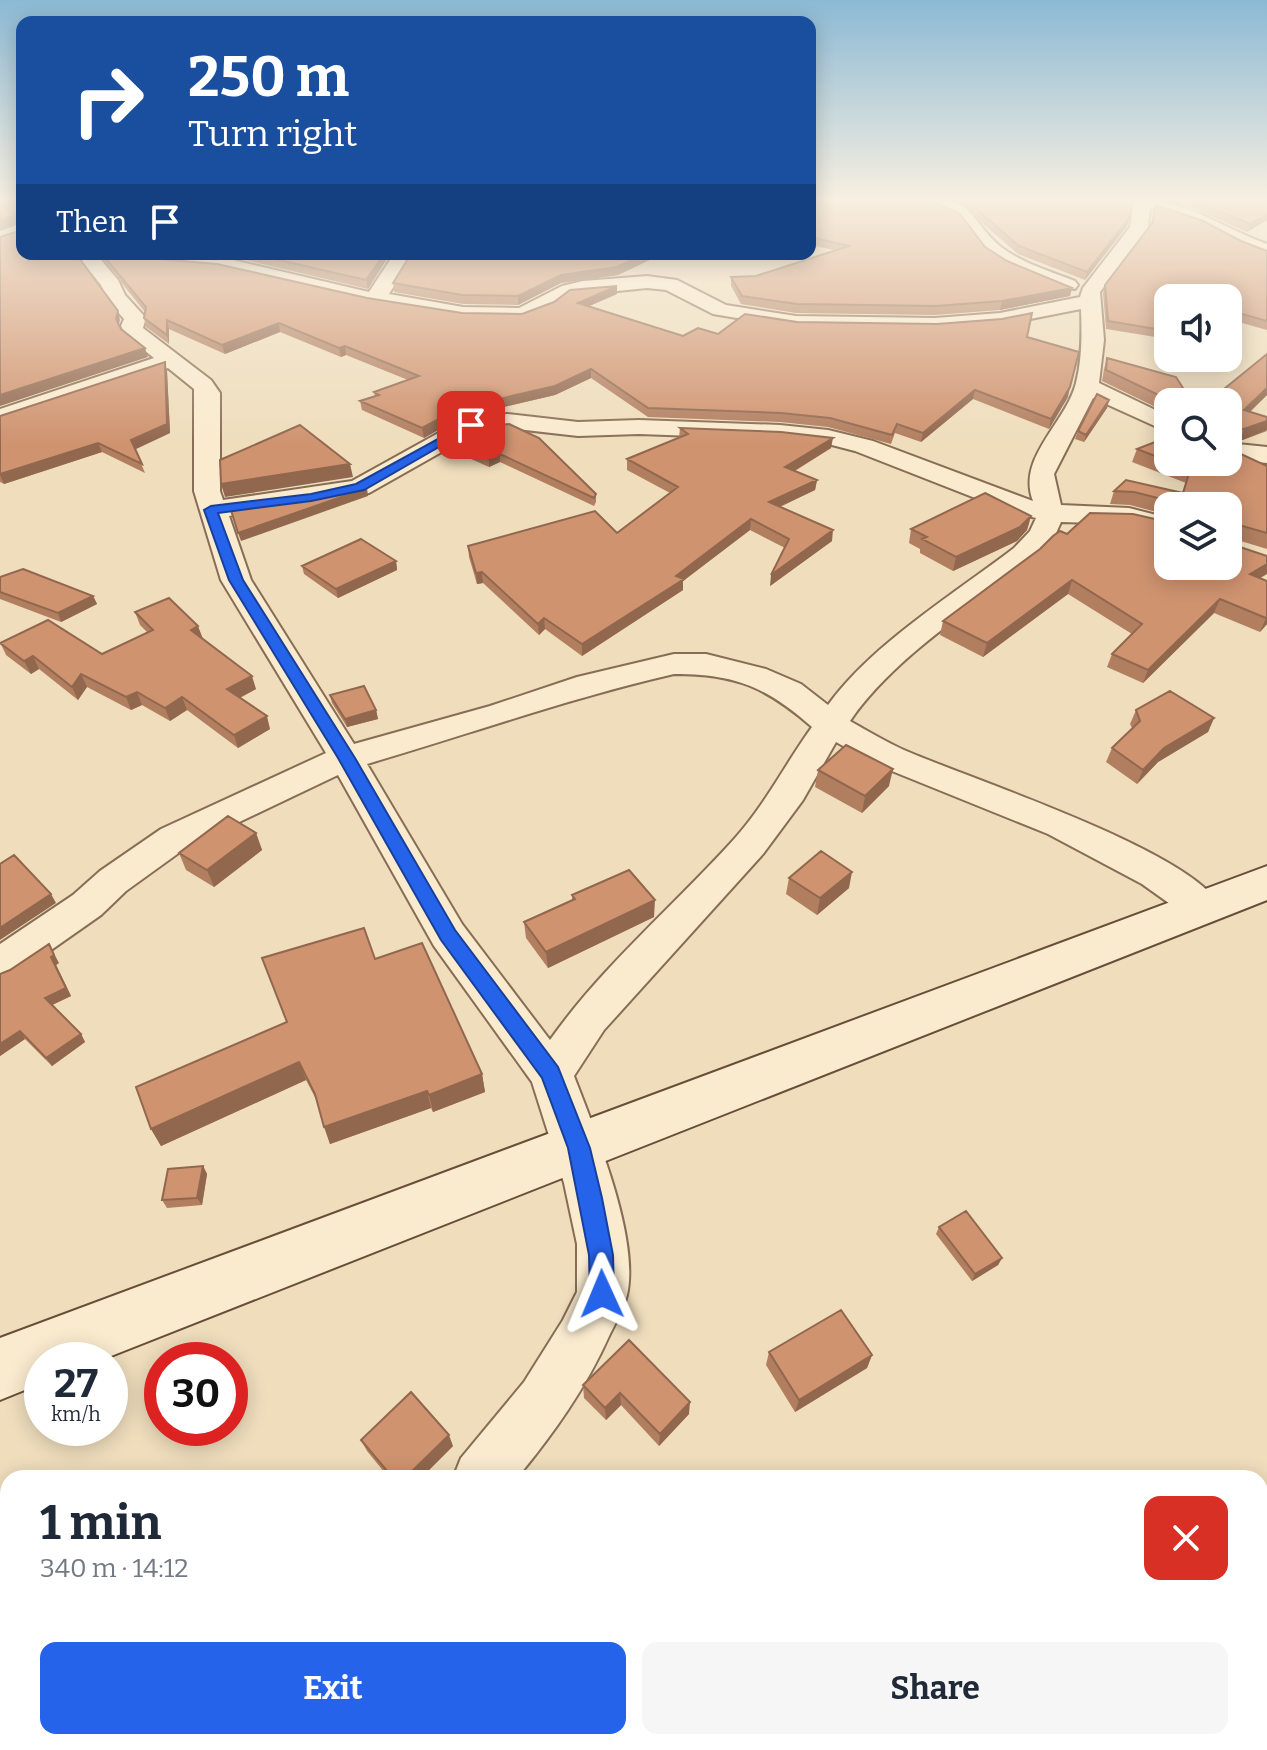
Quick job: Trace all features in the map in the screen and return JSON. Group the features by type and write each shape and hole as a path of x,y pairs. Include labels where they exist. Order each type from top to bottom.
{"main road":[{"path":"0,1369 1267,882"}],"street":[{"path":"109,282 115,297 135,318 134,331 203,385 208,393 206,447 211,510 236,580 346,758 448,935 551,1074 579,1148 601,1255 602,1294 584,1337 557,1381 528,1423 488,1470"},
{"path":"295,282 344,294 463,313 522,314 546,304 562,292 647,282 670,284 720,310 796,322 935,324 1000,319 1090,296"},
{"path":"376,298 386,282"},
{"path":"1057,282 1090,296"},
{"path":"551,1074 589,1018 750,845 790,791 856,689 885,662 1024,554 1043,534 1051,513 1043,493 1041,474 1087,386 1093,340 1090,296 1100,282"},
{"path":"0,417 170,360"},
{"path":"1087,386 1154,418"},
{"path":"211,510 311,497 360,487 471,425 507,421 578,429 639,427 780,432 828,437 864,446 976,491 1051,513 1129,516 1154,522"},
{"path":"1242,452 1267,455"},
{"path":"0,965 87,905 113,881 174,838 346,758 502,713 588,684 674,664 706,664 755,676 790,691 831,725 938,779 1061,825 1098,843 1155,874 1201,906"}],"building":[{"path":"0,282 96,282 118,311 116,319 121,329 145,348 0,395"},
{"path":"125,282 295,282 367,298 462,313 522,314 554,302 570,290 617,286 578,303 683,336 698,328 718,334 745,314 797,322 937,324 1002,319 1032,313 1027,337 1079,352 1070,387 1051,419 975,390 923,433 897,424 892,435 830,418 648,408 591,369 555,386 460,408 422,428 360,401 379,395 374,392 419,376 279,323 222,345 167,320 167,335 144,318 146,307"},
{"path":"547,282 518,296 462,295 393,283"},
{"path":"734,282 1057,282 1072,288 1002,301 936,306 797,304 742,296"},
{"path":"1108,282 1267,282 1267,321 1242,314 1242,284 1154,284 1154,329 1108,321 1105,285"},
{"path":"1267,354 1267,388 1244,410 1267,417 1267,421 1242,429 1242,388 1225,388"},
{"path":"1107,358 1176,377 1183,388 1154,388 1154,393 1106,370"},
{"path":"165,362 167,424 131,440 142,464 98,443 0,474 0,416"},
{"path":"1097,394 1109,400 1086,435 1078,431"},
{"path":"509,424 539,438 596,494 594,498 500,454 489,459 450,442 477,427"},
{"path":"300,425 350,464 221,484 220,460"},
{"path":"680,428 781,432 833,438 785,467 817,480 769,502 833,530 771,575 789,539 751,519 676,576 684,579 582,644 544,618 538,624 482,572 476,573 468,546 595,511 617,533 678,487 627,459 688,434"},
{"path":"1154,442 1154,456 1137,449"},
{"path":"1242,454 1267,466 1267,533 1242,526 1242,492 1183,492 1188,476 1242,476"},
{"path":"1126,480 1179,492 1154,492 1154,497 1114,491"},
{"path":"367,488 238,533 231,510 310,500"},
{"path":"985,493 1031,516 1020,527 956,557 922,539 927,537 911,529"},
{"path":"1090,513 1133,514 1154,519 1154,580 1242,580 1242,548 1267,556 1267,564 1250,574 1267,581 1267,617 1220,599 1148,670 1112,654 1142,624 1072,580 987,643 943,621 1053,536 1060,531 1067,534"},
{"path":"361,539 396,561 336,589 302,566"},
{"path":"23,569 93,596 58,613 0,592 0,577"},
{"path":"169,598 198,626 191,630 252,676 227,689 267,716 234,735 182,697 165,708 137,692 126,697 81,674 72,687 33,656 24,661 0,643 48,620 102,654 153,630 135,612"},
{"path":"364,686 376,710 345,719 330,695"},
{"path":"1170,691 1214,718 1164,748 1143,770 1112,748 1140,721 1136,710"},
{"path":"846,745 893,769 865,796 818,770"},
{"path":"228,816 256,833 207,870 179,853"},
{"path":"821,851 852,872 820,898 789,878"},
{"path":"14,855 51,894 0,928 0,864"},
{"path":"629,870 655,900 546,952 524,922 575,899 572,895"},
{"path":"364,928 375,959 422,943 482,1074 429,1095 427,1091 324,1127 315,1094 299,1062 151,1129 136,1087 287,1022 262,958"},
{"path":"49,944 54,955 51,957 66,988 45,998 81,1034 46,1058 20,1031 0,1044 0,974"},
{"path":"203,1166 197,1198 162,1200 168,1169"},
{"path":"966,1211 1002,1258 975,1274 939,1227"},
{"path":"841,1310 872,1355 799,1400 769,1352"},
{"path":"629,1340 690,1402 660,1434 620,1393 605,1408 583,1385"},
{"path":"411,1392 449,1435 413,1470 386,1470 361,1440"}],"route":[{"path":"471,425 430,451 360,487 311,497 211,510 236,580 282,660 346,758 448,935 551,1074 579,1148 596,1223 602,1294"}]}
